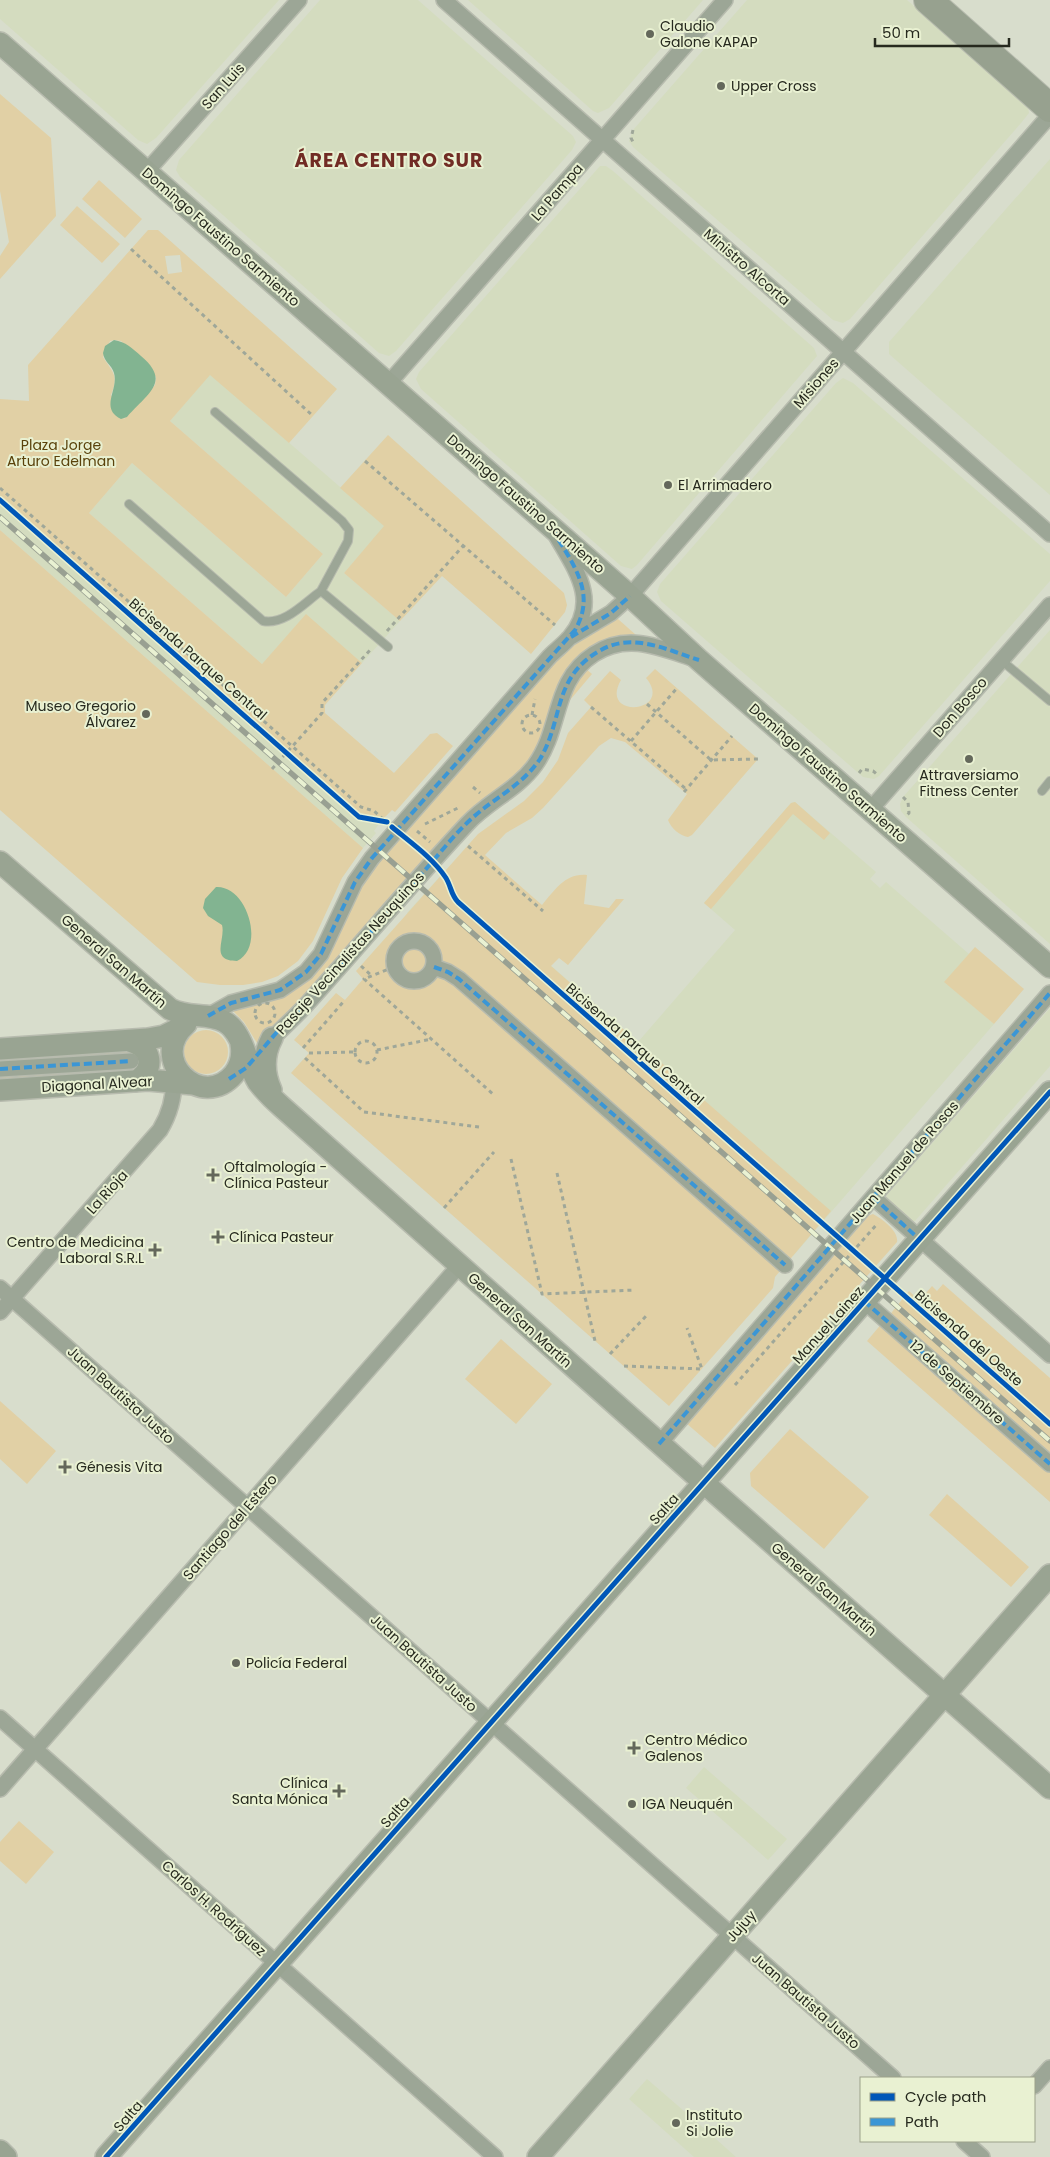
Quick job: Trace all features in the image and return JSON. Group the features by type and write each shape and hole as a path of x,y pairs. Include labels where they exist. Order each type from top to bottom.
{"highway":[{"path":"928,0 1050,108"}],"main road":[{"name":"Domingo Faustino Sarmiento","path":"0,43 1050,967"},
{"name":"General San Martín","path":"0,862 164,1005 196,1020 229,1025 236,1032 249,1065 262,1086 282,1107 459,1266 1050,1788"},
{"path":"184,1083 172,1054 174,1039 196,1020"},
{"name":"Diagonal Alvear","path":"0,1090 132,1061 156,1038 196,1020"},
{"path":"272,1038 266,1056 266,1075 271,1090 282,1107"},
{"path":"230,1079 240,1062 242,1052 240,1042"},
{"name":"Diagonal Alvear","path":"0,1049 132,1061 184,1083 212,1086 230,1079"},
{"name":"Manuel Lainez","path":"703,1482 864,1301 879,1274 919,1239 1050,1092"},
{"name":"Salta","path":"106,2157 703,1482"},
{"name":"Jujuy","path":"538,2157 1050,1575"},
{"path":"0,2152 6,2157"}],"street":[{"name":"San Luis","path":"147,171 299,0"},
{"name":"Ministro Alcorta","path":"444,0 1050,534"},
{"name":"La Pampa","path":"388,384 725,0"},
{"name":"Misiones","path":"569,638 604,618 630,596 1050,115"},
{"name":"Pasaje Vecinalistas Neuquinos","path":"196,1020 231,1002 280,990 306,972 321,954 361,873 550,656 569,638 582,616 585,602 584,594 580,578 551,527"},
{"name":"Don Bosco","path":"870,810 1050,605"},
{"name":"Pasaje Vecinalistas Neuquinos","path":"230,1079 249,1065 272,1038 307,1003 469,822 512,789 530,772 549,741 563,690 575,671 590,657 608,646 629,641 643,642 699,660"},
{"path":"415,941 425,944 435,956 434,967 429,976 414,982 400,976 394,967 397,951 404,943 415,941"},
{"path":"434,967 448,972 459,979 785,1265"},
{"name":"Juan Manuel de Rosas","path":"660,1444 1050,994"},
{"path":"0,1069 132,1061"},
{"name":"La Rioja","path":"0,1312 160,1130 184,1083"},
{"path":"873,1198 1050,1355"},
{"name":"Santiago del Estero","path":"0,1789 459,1266"},
{"name":"Juan Bautista Justo","path":"0,1288 892,2077"},
{"name":"12 de Septiembre","path":"864,1301 1050,1464"},
{"name":"Carlos H. Rodríguez","path":"0,1718 495,2157"},
{"path":"1035,2085 1050,2068"},
{"path":"965,2142 979,2152"}],"lane":[{"path":"129,504 263,621 271,623 280,621 321,590 348,541 350,530 342,521 214,412"},
{"path":"321,590 388,647"},
{"path":"1001,660 1050,701"},
{"path":"1042,790 1050,781"}],"path":[{"path":"632,130 633,147"},
{"path":"130,249 313,416"},
{"path":"364,461 555,625"},
{"path":"0,488 361,807 374,811 400,829 417,831 429,822 462,806"},
{"path":"272,769 322,713 322,703 463,546"},
{"path":"631,741 677,688"},
{"path":"646,704 711,760 758,759"},
{"path":"592,706 685,790 732,736"},
{"path":"535,715 541,725 536,732 530,733 523,727 523,721 526,716 535,715"},
{"path":"528,741 530,733"},
{"path":"280,747 294,760"},
{"path":"859,773 862,769 873,771 879,776"},
{"path":"476,799 488,792"},
{"path":"903,797 908,802 909,813 906,817"},
{"path":"373,820 400,829 417,831 431,843"},
{"path":"468,846 543,911"},
{"path":"360,966 372,976"},
{"path":"394,967 364,979 494,1095"},
{"path":"303,1048 345,1000"},
{"path":"272,1007 279,1002"},
{"path":"266,1004 272,1007 274,1016 271,1021 262,1023 257,1020 255,1013 257,1007 266,1004"},
{"path":"377,1050 432,1039"},
{"path":"363,1041 371,1042 377,1050 376,1058 367,1063 357,1060 354,1052 356,1045 363,1041"},
{"path":"309,1054 354,1052"},
{"path":"304,1058 364,1112 479,1127"},
{"path":"444,1208 494,1152"},
{"path":"511,1159 542,1294 635,1290"},
{"path":"557,1173 595,1341"},
{"path":"734,1386 881,1220"},
{"path":"838,1238 879,1274"},
{"path":"610,1354 648,1314"},
{"path":"624,1366 702,1369 687,1328"}],"shaded area":[{"path":"0,0 279,0 156,138 147,144 138,140 0,19"},
{"path":"320,0 418,0 573,136 576,142 572,150 396,351 389,356 379,353 180,177 176,170 179,160"},
{"path":"468,0 703,0 609,108 598,113 593,111"},
{"path":"747,0 907,0 1028,107 1029,113 1021,123 850,319 843,323 833,320 633,147 629,141 633,130"},
{"path":"1050,159 1050,495 889,354 889,342"},
{"path":"600,166 606,166 613,171 814,348 817,356 632,569 621,566 421,389 416,379 419,372"},
{"path":"114,340 132,348 150,365 155,373 153,388 127,417 121,419 111,410 110,404 115,379 112,368 103,353 105,346"},
{"path":"210,374 385,526 344,573 400,621 362,663 306,615 262,664 89,513 132,463 286,597 323,554 170,421"},
{"path":"843,378 853,383 1050,554 1050,581 879,776 874,779 863,777 661,601 657,592 660,584 836,383"},
{"path":"0,503 359,820 381,821 374,831 376,833 363,848 0,530"},
{"path":"1050,630 1050,944 906,817 901,811 900,804 903,797"},
{"path":"795,802 876,872 870,879 880,888 886,882 969,954 945,982 994,1024 793,1256 407,913 444,872 638,1042 735,930 704,903 791,803"},
{"path":"216,887 227,889 236,896 244,906 249,918 250,943 246,954 237,961 228,960 223,957 220,948 223,931 222,925 208,916 203,908 205,899"},
{"path":"1050,1008 1050,1066 915,1221 910,1221 886,1200 886,1196"},
{"path":"704,1767 787,1839 768,1860 686,1788"},
{"name":"Instituto Si Jolie","path":"647,2079 736,2157 694,2157 629,2099"}],"green space":[{"path":"0,94 51,138 56,216 0,279 0,256 9,242 0,191"},
{"path":"99,180 142,219 125,238 82,199"},
{"path":"77,206 120,244 102,263 60,225"},
{"name":"Plaza Jorge Arturo Edelman","path":"148,230 158,230 337,389 289,443 210,375 170,421 323,554 286,597 132,463 89,513 262,664 306,614 362,663 325,705 325,713 394,773 430,734 437,733 453,746 395,812 392,810 381,821 360,820 0,503 0,399 29,401 28,365","holes":["180,255 182,272 168,274 165,256","110,341 121,341 156,377 155,385 124,419 111,395 115,383 114,374 103,357"]},
{"path":"388,435 564,593 567,605 565,612 531,654 442,576 400,621 344,573 384,526 340,488"},
{"path":"0,530 363,848 342,878 313,941 298,961 278,976 262,982 243,985 197,982 0,810"},
{"path":"618,619 636,635 617,637 599,644 528,765 289,1015 257,1043 244,1022 231,1009 295,986 366,876 558,658 581,640"},
{"path":"585,668 592,674 565,706 567,696"},
{"path":"655,669 758,759 692,835 688,837 679,833 671,826 668,820 687,794 625,742 611,738 599,746 543,808 532,818 506,833 485,855 542,905 556,888 567,880 579,875 587,875 584,904 609,908 616,899 624,899 568,965 559,958 551,966 831,1211 775,1277 773,1288 669,1406 291,1073 309,1053 294,1040 336,993 345,1000 363,979 356,971 478,834 524,801 543,782 558,760 568,733 591,707 584,700 610,671 621,680 617,693 619,701 626,706 636,707 645,705 651,699 652,690 646,678"},
{"path":"795,802 830,833 824,840 793,814 711,909 704,903 791,803"},
{"path":"975,947 1024,989 994,1024 944,982"},
{"path":"202,1030 210,1030 222,1036 228,1052 222,1068 210,1074 202,1074 190,1068 184,1056 184,1048 190,1036"},
{"path":"131,1048 132,1074 0,1082 0,1056"},
{"path":"873,1214 893,1230 897,1242 715,1448 686,1423 868,1216"},
{"path":"943,1284 1050,1378 1050,1459 888,1317 909,1291 924,1305 930,1298 926,1293 932,1286 937,1291"},
{"path":"883,1322 1050,1469 1050,1502 867,1341"},
{"path":"501,1339 552,1384 516,1424 465,1379"},
{"path":"0,1401 56,1451 27,1484 0,1459"},
{"path":"790,1429 869,1497 824,1549 751,1486 750,1473"},
{"path":"947,1494 1029,1567 1011,1587 929,1515"},
{"path":"19,1821 54,1852 26,1884 0,1861 0,1842"}],"railway":[{"path":"0,517 1050,1441"}],"marked path":[{"path":"208,1016 231,1003 280,990 306,972 321,954 355,882 372,858 575,630 584,602 583,589 573,564 551,527"},
{"path":"571,637 611,613 630,596"},
{"path":"229,1079 246,1068 277,1032 315,994 462,828 533,769 548,744 566,686 585,661 601,650 625,643 650,644 699,660"},
{"path":"434,967 448,972 459,979 785,1265"},
{"path":"659,1444 1050,993"},
{"path":"0,1069 131,1061"},
{"path":"873,1197 919,1239"},
{"path":"864,1301 1050,1464"}],"cycle path":[{"name":"Bicisenda Parque Central","path":"0,500 359,817 387,822"},
{"name":"Bicisenda Parque Central","path":"392,827 435,864 446,878 458,902 1050,1424"},
{"path":"106,2157 1050,1092"}],"place":[{"name":"Claudio Galone KAPAP","path":"650,34"},
{"name":"Upper Cross","path":"721,86"},
{"name":"El Arrimadero","path":"668,485"},
{"name":"Museo Gregorio Álvarez","path":"146,714"},
{"name":"Attraversiamo Fitness Center","path":"969,759"},
{"name":"Oftalmología - Clínica Pasteur","path":"213,1175"},
{"name":"Clínica Pasteur","path":"218,1237"},
{"name":"Centro de Medicina Laboral S.R.L","path":"155,1250"},
{"name":"Génesis Vita","path":"65,1467"},
{"name":"Policía Federal","path":"236,1663"},
{"name":"Centro Médico Galenos","path":"634,1748"},
{"name":"Clínica Santa Mónica","path":"339,1791"},
{"name":"IGA Neuquén","path":"632,1804"},
{"name":"Instituto Si Jolie","path":"676,2123"}],"district":[{"name":"ÁREA CENTRO SUR","path":"389,160"}]}
